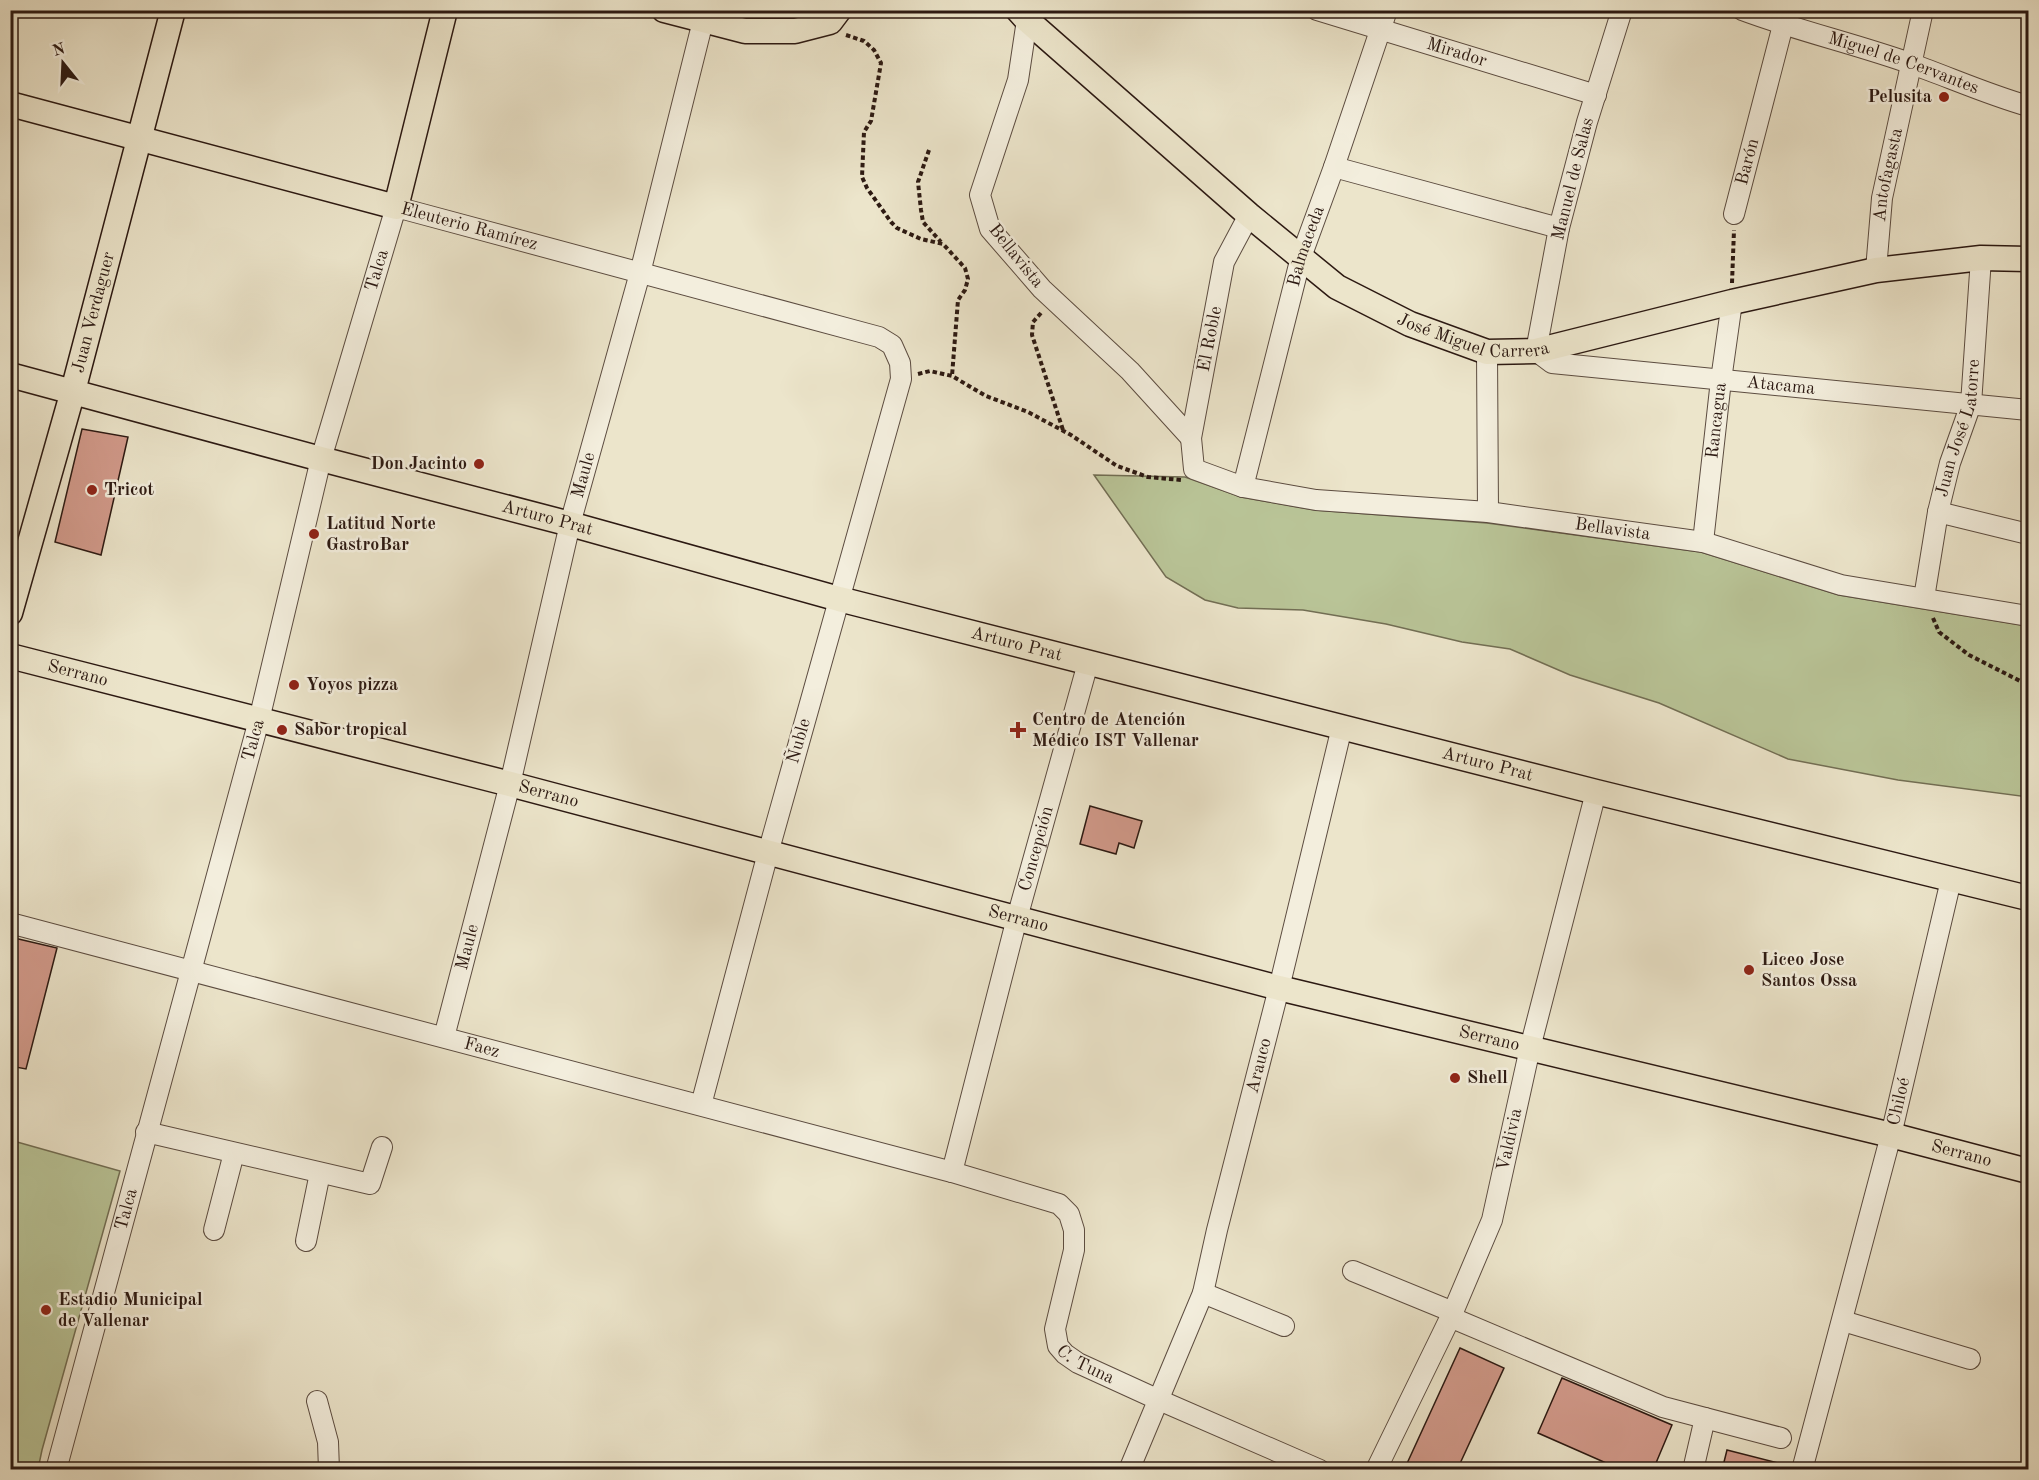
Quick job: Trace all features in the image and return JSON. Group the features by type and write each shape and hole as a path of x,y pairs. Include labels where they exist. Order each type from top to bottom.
{"main road":[{"name":"Juan Verdaguer","path":"10,613 73,391 173,10"},
{"name":"Talca","path":"396,207 445,10"},
{"path":"664,10 745,31 795,31 834,16"},
{"name":"José Miguel Carrera","path":"1022,15 1249,215 1337,287 1410,324 1487,352 1536,351 1732,302 1876,270 1981,258 2028,259"},
{"name":"Eleuterio Ramírez","path":"10,104 396,207"},
{"name":"Arturo Prat","path":"10,375 570,524 839,599 1596,792 2028,898"},
{"name":"Serrano","path":"10,656 510,784 1279,988 1891,1135 2028,1171"}],"street":[{"name":"Mirador","path":"1317,10 1596,94"},
{"name":"Balmaceda","path":"1243,487 1301,257 1388,10"},
{"name":"Manuel de Salas","path":"1536,351 1560,228 1596,94 1622,10"},
{"name":"Miguel de Cervantes","path":"1742,10 1783,25 1911,64 2028,106"},
{"name":"Antofagasta","path":"1876,270 1882,198 1923,10"},
{"name":"Bellavista","path":"1022,15 1018,81 980,195 990,229 1042,289 1130,371 1191,438"},
{"name":"Maule","path":"444,1037 510,784 570,524 640,273 703,21"},
{"name":"Barón","path":"1734,214 1783,25"},
{"path":"1334,167 1560,228"},
{"name":"Eleuterio Ramírez","path":"396,207 879,337 892,345 900,363 901,379"},
{"name":"Talca","path":"56,1470 259,720 321,459 396,207"},
{"name":"El Roble","path":"1192,475 1191,438 1224,262 1249,215"},
{"name":"Juan José Latorre","path":"1923,598 1938,512 1950,463 1971,404 1981,258"},
{"name":"Rancagua","path":"1703,542 1732,302"},
{"name":"Atacama","path":"1536,351 1552,363 2028,410"},
{"path":"1487,352 1488,512"},
{"name":"Ñuble","path":"701,1105 768,853 901,379"},
{"name":"Bellavista","path":"1192,475 1317,500 1488,512 1703,542 1841,585 2028,616"},
{"path":"1938,512 2028,534"},
{"name":"Concepción","path":"952,1172 1017,918 1088,663"},
{"name":"Arauco","path":"1128,1470 1203,1293 1342,727"},
{"name":"Valdivia","path":"1376,1470 1451,1314 1492,1220 1530,1048 1596,792"},
{"name":"Chiloé","path":"1802,1470 1891,1135 1951,880"},
{"name":"Faez","path":"10,923 952,1172"},
{"path":"146,1132 370,1184 382,1147"},
{"path":"214,1230 234,1153"},
{"name":"C. Tuna","path":"952,1172 1059,1204 1069,1214 1074,1230 1074,1250 1055,1329 1058,1346 1077,1363 1320,1470"},
{"path":"306,1241 320,1173"},
{"path":"1353,1271 1663,1407 1781,1438"},
{"path":"1203,1293 1284,1326"},
{"path":"1843,1321 1970,1359"},
{"path":"317,1401 328,1442 329,1470"},
{"path":"1693,1470 1705,1418"}],"path":[{"path":"834,16 837,31 864,41 874,50 881,63 871,121 864,132 862,142 862,177 867,188 897,228 921,239 943,244"},
{"path":"929,150 918,182 923,222 965,268 968,279 965,290 958,300 952,376"},
{"path":"1732,302 1734,214"},
{"path":"1045,308 1033,322 1032,335 1063,431"},
{"path":"901,379 930,371 952,376 986,396 1028,412 1063,431 1117,466 1148,477 1192,475"},
{"path":"1923,598 1939,632 1969,655 2028,686"}],"green space":[{"path":"1094,475 1185,477 1241,497 1315,510 1487,523 1701,552 1839,595 2028,626 2028,797 1898,780 1788,759 1659,703 1570,675 1510,649 1462,642 1386,624 1303,610 1238,608 1205,600 1166,577"},
{"name":"Estadio Municipal de Vallenar","path":"10,1140 120,1171 38,1469 11,1469"}],"building":[{"name":"Tricot","path":"82,429 128,437 101,555 55,542"},
{"path":"1090,806 1142,821 1134,848 1119,843 1116,854 1080,844"},
{"path":"10,937 57,948 26,1069 10,1066"},
{"path":"1460,1348 1504,1368 1457,1470 1404,1470"},
{"path":"1562,1378 1672,1425 1653,1470 1622,1470 1538,1433"},
{"path":"1727,1450 1782,1464 1781,1470 1722,1470"}],"place":[{"name":"Pelusita","path":"1944,97"},
{"name":"Don Jacinto","path":"479,464"},
{"name":"Tricot","path":"92,490"},
{"name":"Latitud Norte GastroBar","path":"314,534"},
{"name":"Yoyos pizza","path":"294,685"},
{"name":"Sabor tropical","path":"282,730"},
{"name":"Centro de Atención Médico IST Vallenar","path":"1018,730"},
{"name":"Liceo Jose Santos Ossa","path":"1749,970"},
{"name":"Shell","path":"1455,1078"},
{"name":"Estadio Municipal de Vallenar","path":"46,1310"}]}
